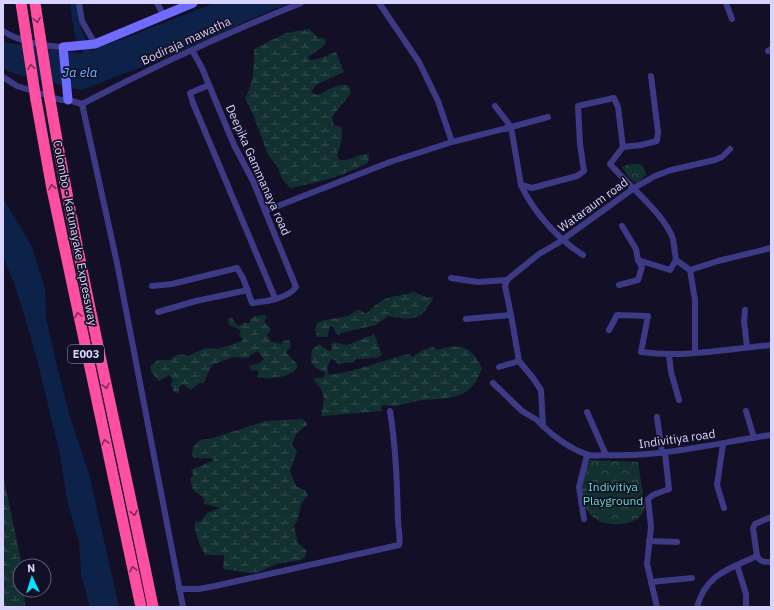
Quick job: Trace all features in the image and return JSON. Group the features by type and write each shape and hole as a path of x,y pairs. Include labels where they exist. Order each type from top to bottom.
{"highway":[{"name":"Colombo - Katunayake Expressway","path":"21,3 52,189 141,607"},
{"name":"Colombo - Katunayake Expressway","path":"35,3 63,180 90,313 127,477 153,607"}],"street":[{"path":"79,3 82,21 92,45"},
{"path":"157,3 164,16"},
{"path":"3,31 12,37 52,47 79,47 92,45 193,3"},
{"name":"Bodiraja mawatha","path":"82,104 274,12 301,3"},
{"path":"379,3 419,62 438,101 452,142"},
{"path":"726,3 732,19"},
{"path":"63,47 68,100"},
{"name":"Deepika Gammanaya road","path":"152,286 172,284 237,268 248,290 252,303 275,298 293,291 296,286 253,181 234,145 209,85 192,50"},
{"path":"622,147 657,141 658,132 651,76"},
{"path":"3,77 16,86 61,100 68,100 82,104 117,263 183,607"},
{"path":"209,85 190,93 193,103 275,298"},
{"path":"521,186 532,188 576,176 584,171 580,144 578,106 614,98 616,99 622,147 610,164 623,179 634,188 668,230 672,238 676,260 670,270 638,260"},
{"path":"495,106 509,124 521,186 528,200 568,244 583,255"},
{"path":"265,211 358,174 452,142 548,117"},
{"name":"Wataraum road","path":"507,280 539,254 564,239 634,188 671,170 722,157 730,148"},
{"path":"619,285 638,280 642,267 638,260 636,249 622,226"},
{"path":"690,270 718,261 771,248"},
{"path":"676,260 690,270 695,300 695,352"},
{"path":"451,278 478,282 507,280 505,286 519,361 534,378 541,390 542,426"},
{"path":"158,312 196,301 248,290"},
{"path":"745,310 744,321 747,347"},
{"path":"466,319 511,315"},
{"path":"610,330 617,315 648,316 642,352 669,355 695,352 718,352 771,345"},
{"path":"669,355 671,372 679,400"},
{"path":"499,367 519,361"},
{"name":"Indivitiya road","path":"493,382 522,411 537,420 558,439 587,455 635,456 663,453 771,435"},
{"path":"179,589 199,589 222,585 399,545 401,538 398,524 397,465 390,411"},
{"path":"746,411 754,438"},
{"path":"587,412 606,455"},
{"path":"657,417 669,489 653,495 648,499 651,527 647,564 657,607"},
{"path":"724,444 717,485 724,508"},
{"path":"584,519 580,487 587,455"},
{"path":"771,517 755,524 753,528 757,556 759,560 771,562"},
{"path":"649,541 677,542"},
{"path":"697,607 705,586 713,578 736,565 757,556"},
{"path":"736,565 746,594 746,607"},
{"path":"651,582 692,578"}],"green space":[{"path":"309,29 320,39 321,37 325,39 326,42 322,47 308,57 310,60 336,52 344,72 316,85 311,92 317,95 337,86 345,85 349,86 351,93 332,117 334,125 341,127 342,130 337,155 340,160 344,160 369,154 368,163 349,172 310,184 290,188 282,179 278,167 268,155 253,114 245,98 252,81 254,49 286,33"},
{"path":"629,164 640,164 645,170 646,175 637,184 629,178 622,167"},
{"path":"414,292 426,297 433,297 432,302 419,316 414,318 404,318 388,316 376,325 341,333 340,335 337,334 332,326 330,327 327,337 317,337 315,329 317,323 324,320 347,316 358,310 366,314 373,307 388,298"},
{"path":"262,315 267,316 264,322 271,329 267,335 270,341 281,344 283,341 290,340 291,347 286,352 298,367 290,374 273,378 257,377 259,374 257,370 252,371 249,366 260,363 264,359 257,351 247,358 233,357 212,365 204,382 198,384 190,390 183,384 179,387 179,394 174,392 171,385 173,381 170,375 159,381 151,372 150,366 158,360 171,360 173,357 180,354 188,356 205,348 218,349 242,341 243,339 239,335 241,330 229,325 228,319 232,317 235,323 239,326 243,323 249,323 252,317"},
{"path":"374,334 382,355 377,358 355,359 354,362 338,364 335,360 331,359 327,368 329,375 351,371 404,355 411,354 412,357 421,351 433,347 437,350 459,347 469,350 478,360 482,368 471,387 464,393 456,396 417,401 397,406 384,405 381,406 382,411 321,416 324,398 321,389 313,379 324,377 325,373 316,368 311,362 312,350 319,344 329,351 332,350 331,345 333,342 347,345"},
{"path":"302,419 308,424 296,434 292,445 297,451 290,471 296,486 306,491 308,496 300,507 298,518 294,526 298,543 307,551 305,557 301,560 277,564 259,572 249,573 223,569 224,555 205,555 196,535 195,522 201,521 207,513 220,508 204,504 204,498 193,490 190,479 193,475 191,470 214,460 192,456 193,447 200,440 209,439 266,421"},
{"name":"Indivitiya Playground","path":"590,460 638,462 645,507 638,518 626,523 605,523 592,516 587,510 582,493 584,475"},
{"path":"3,475 21,558 12,558 12,598 24,598 25,607 3,607"}],"water":[{"name":"Ja ela","path":"215,3 292,3 274,9 165,58 81,90 12,73 3,68 3,40 8,43 83,54"},
{"path":"3,198 32,247 45,289 46,317 57,366 70,417 89,474 119,607 90,607 81,574 79,542 67,500 60,455 37,359 16,288 3,256"}],"waterway":[{"path":"74,3 78,32 88,53"}]}
